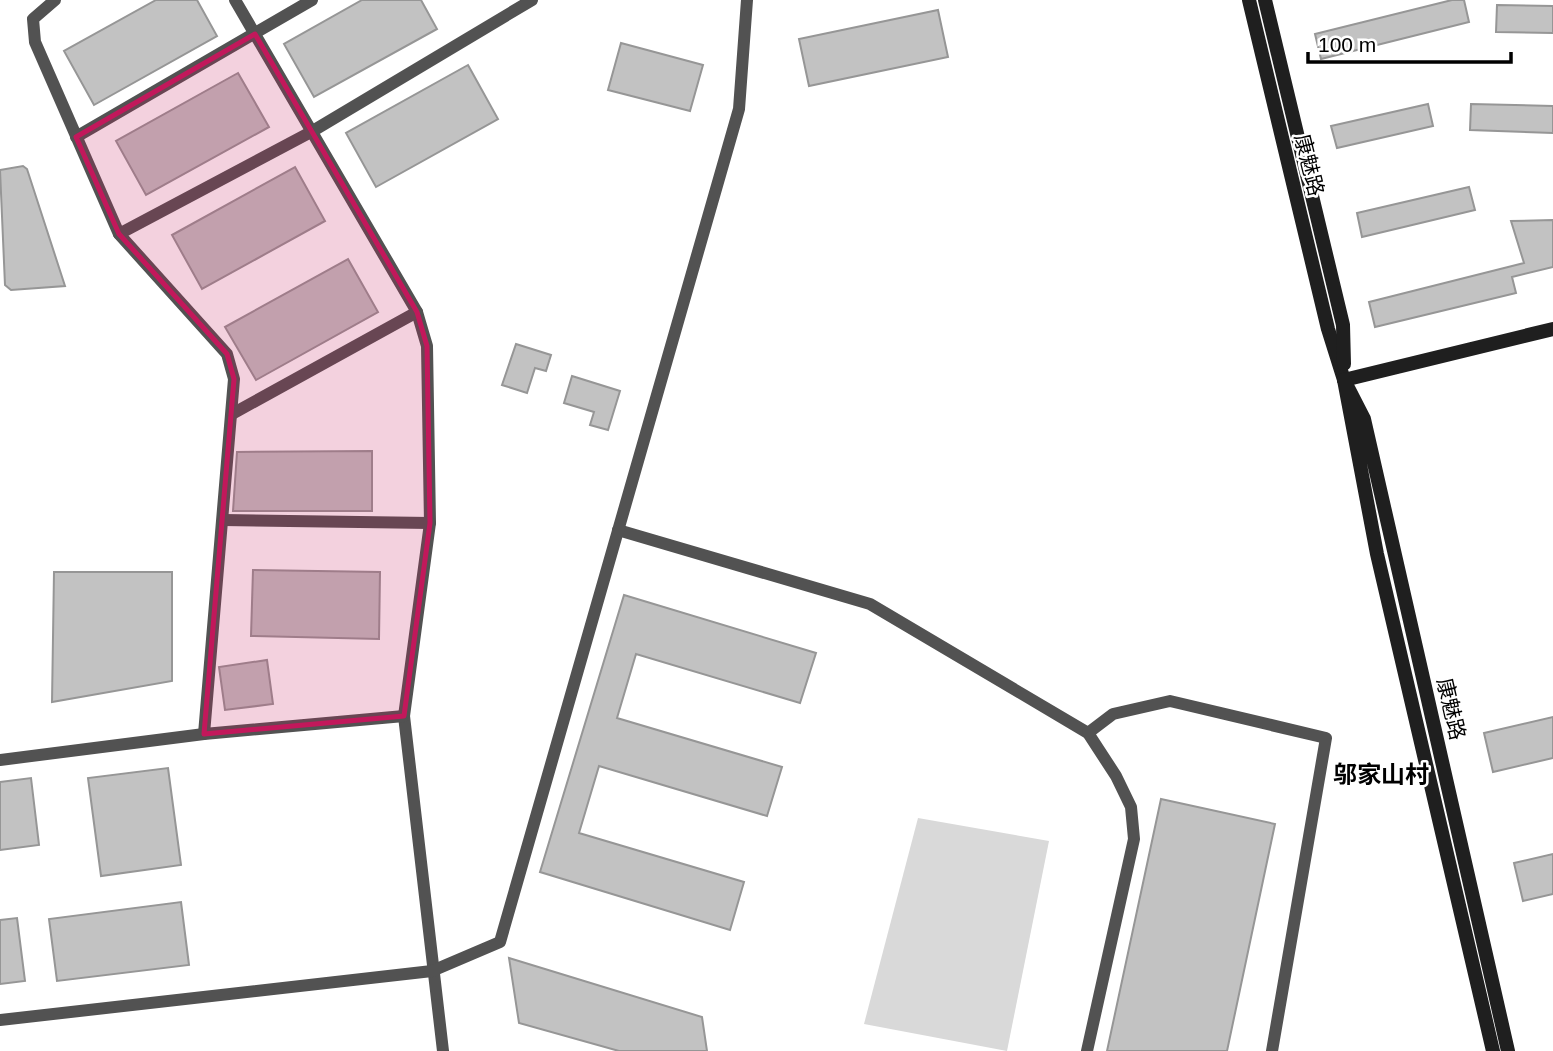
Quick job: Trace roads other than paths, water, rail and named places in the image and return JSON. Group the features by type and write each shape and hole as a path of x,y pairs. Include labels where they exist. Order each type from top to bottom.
{"main road":[{"name":"康魅路","path":"1249,0 1328,329 1344,380 1377,554 1493,1051"},
{"name":"康魅路","path":"1265,0 1343,326 1344,380 1364,419 1508,1051"},
{"path":"1344,380 1553,328"}],"street":[{"path":"55,0 33,19 35,43 119,234 227,354 234,379 204,734"},
{"path":"235,0 417,312 427,346 430,523 404,716 443,1051"},
{"path":"76,137 312,0"},
{"path":"119,234 311,132 532,0"},
{"path":"0,1020 432,971 500,942 739,109 747,0"},
{"path":"232,414 417,312"},
{"path":"223,520 430,523"},
{"path":"618,530 870,604 1088,733 1116,776 1131,807 1135,839 1087,1051"},
{"path":"1088,733 1113,714 1170,701 1326,738 1272,1051"},
{"path":"0,760 204,734 404,716"}],"district":[{"name":"邬家山村","path":"1381,775"}]}
